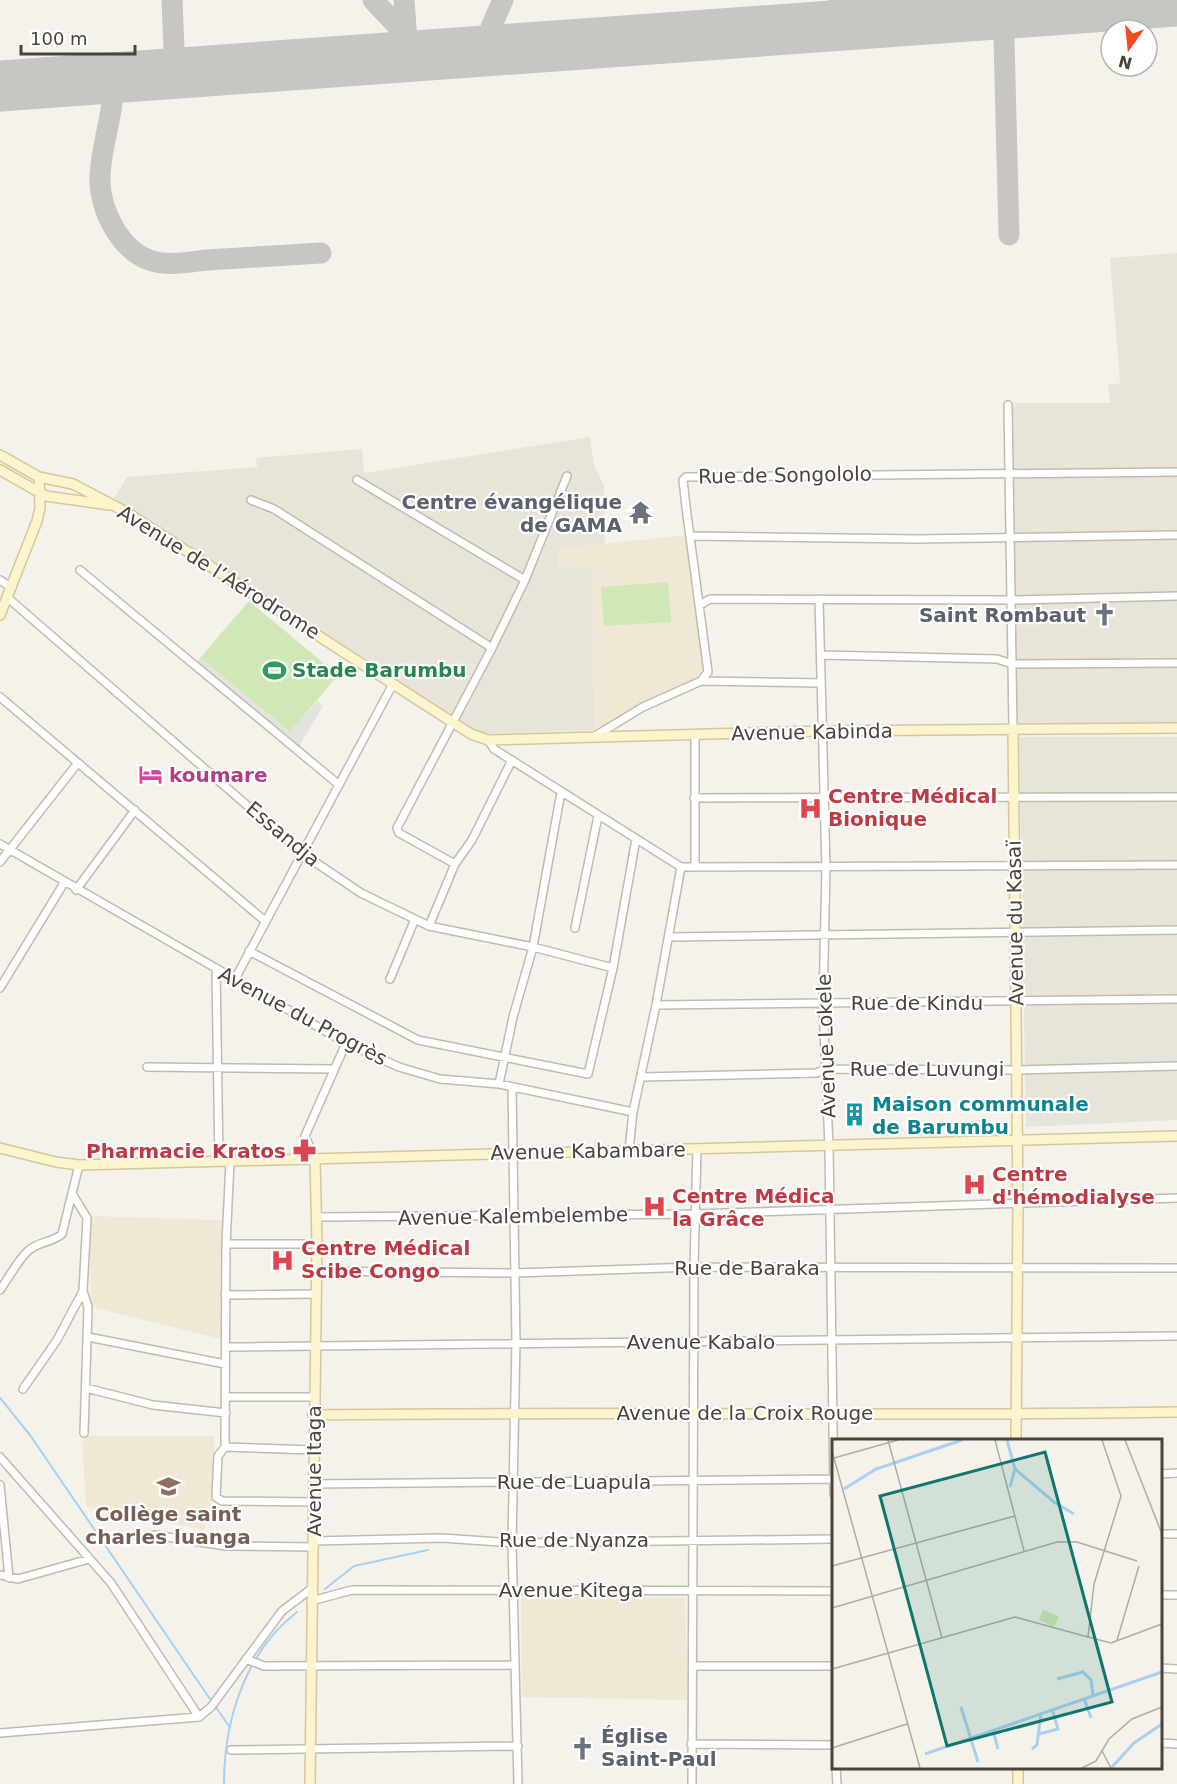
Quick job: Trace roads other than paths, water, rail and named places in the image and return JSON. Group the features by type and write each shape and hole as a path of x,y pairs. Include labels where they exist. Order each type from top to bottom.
{"street":[{"name":"Avenue du Kasaï","path":"1008,405 1018,1202 1016,1439"},
{"name":"Avenue de l’Aérodrome","path":"0,455 39,477 73,484 114,505 452,722"},
{"path":"0,470 39,492 83,503 114,505"},
{"name":"Rue de Songololo","path":"700,681 708,672 709,665 683,480 686,477 1177,472"},
{"path":"455,864 399,833 397,828 492,648 525,580 567,476"},
{"path":"0,615 9,598 37,521 39,477"},
{"path":"357,480 525,580"},
{"path":"251,500 274,509 492,648"},
{"path":"691,536 917,539 1177,535"},
{"path":"80,570 338,784"},
{"path":"0,580 12,588"},
{"path":"700,605 710,599 1012,600 1177,596"},
{"name":"Essandja","path":"9,598 303,854 361,893 429,926 532,947 612,968"},
{"name":"Avenue Lokele","path":"819,599 826,868 823,1004 829,1146 832,1446"},
{"path":"821,656 997,659 1011,664 1177,663"},
{"path":"595,736 643,707 700,681 821,683"},
{"path":"235,979 393,684"},
{"path":"0,697 265,921"},
{"name":"Avenue Kabinda","path":"452,722 471,734 488,740 822,731 1177,728"},
{"path":"695,735 695,867"},
{"path":"488,740 494,748 512,760 681,867 1177,865"},
{"path":"429,926 455,864 472,840 512,760"},
{"path":"0,862 77,764"},
{"path":"499,1084 532,947 561,792"},
{"path":"694,798 1177,797"},
{"path":"76,890 135,810"},
{"path":"575,928 598,816"},
{"path":"249,951 405,1036 585,1074 589,1072 612,968 636,839"},
{"name":"Avenue du Progrès","path":"0,844 76,890 346,1043 399,1067 440,1079 499,1084 633,1112"},
{"path":"629,1150 633,1112 642,1077 681,867"},
{"path":"0,988 64,883"},
{"path":"390,979 415,919"},
{"path":"669,937 1177,930"},
{"path":"216,969 219,1162"},
{"name":"Rue de Kindu","path":"656,1005 1177,999"},
{"path":"315,1159 305,1136 346,1043"},
{"name":"Rue de Luvungi","path":"642,1077 816,1073 826,1069 1015,1070 1177,1066"},
{"path":"147,1067 334,1069"},
{"path":"512,1087 516,1342 512,1543 518,1784"},
{"name":"Avenue Kabambare","path":"0,1148 56,1162 79,1165 1177,1136"},
{"path":"692,1784 695,1540 694,1267 697,1149"},
{"name":"Avenue Itaga","path":"310,1784 311,1589 314,1544 313,1397 317,1244 315,1159"},
{"path":"230,1162 225,1295 225,1447 218,1456 216,1497 219,1499 314,1502"},
{"path":"0,1290 28,1250 56,1240 62,1234 79,1165"},
{"path":"73,1195 87,1218 83,1291 88,1307 84,1433"},
{"name":"Avenue Kalembelembe","path":"316,1217 695,1214 1177,1198"},
{"path":"226,1244 317,1244"},
{"name":"Rue de Baraka","path":"316,1271 514,1273 694,1267 1177,1268"},
{"path":"23,1389 57,1340 83,1291"},
{"path":"225,1295 316,1294"},
{"name":"Avenue Kabalo","path":"226,1347 1177,1336"},
{"path":"88,1337 225,1364"},
{"path":"86,1388 153,1405 226,1413"},
{"path":"226,1397 313,1397"},
{"name":"Avenue de la Croix Rouge","path":"313,1415 513,1412 1016,1414 1177,1412"},
{"path":"225,1447 313,1450"},
{"path":"0,1457 111,1583 199,1717"},
{"path":"1162,1474 1177,1473"},
{"name":"Rue de Luapula","path":"314,1484 832,1479"},
{"path":"0,1485 9,1578"},
{"name":"Rue de Nyanza","path":"154,1535 226,1546 442,1538 512,1543 832,1539"},
{"path":"0,1575 9,1578 41,1575 89,1559"},
{"path":"0,1733 199,1717 211,1707 288,1604 311,1589"},
{"name":"Avenue Kitega","path":"311,1601 352,1590 832,1591"},
{"path":"248,1660 258,1665 514,1665"},
{"path":"693,1666 832,1666"},
{"path":"1162,1668 1177,1669"},
{"path":"1162,1743 1177,1744"},
{"path":"691,1744 832,1745"},
{"path":"231,1750 518,1746"},
{"path":"836,1769 837,1784"}],"waterway":[{"path":"0,1398 30,1435 212,1702"},
{"path":"325,1589 354,1566 428,1550"},
{"path":"224,1784 228,1736 241,1689 264,1647 279,1628 297,1612"},
{"path":"215,1706 229,1726"}],"place":[{"name":"Centre évangélique de GAMA","path":"640,513"},
{"name":"Saint Rombaut","path":"1104,615"},
{"name":"Stade Barumbu","path":"274,670"},
{"name":"koumare","path":"151,775"},
{"name":"Centre Médical Bionique","path":"810,808"},
{"name":"Maison communale de Barumbu","path":"854,1115"},
{"name":"Pharmacie Kratos","path":"304,1151"},
{"name":"Centre d'hémodialyse","path":"974,1185"},
{"name":"Centre Médica la Grâce","path":"654,1207"},
{"name":"Centre Médical Scibe Congo","path":"283,1260"},
{"name":"Collège saint charles luanga","path":"168,1486"},
{"name":"Église Saint-Paul","path":"583,1748"}]}
